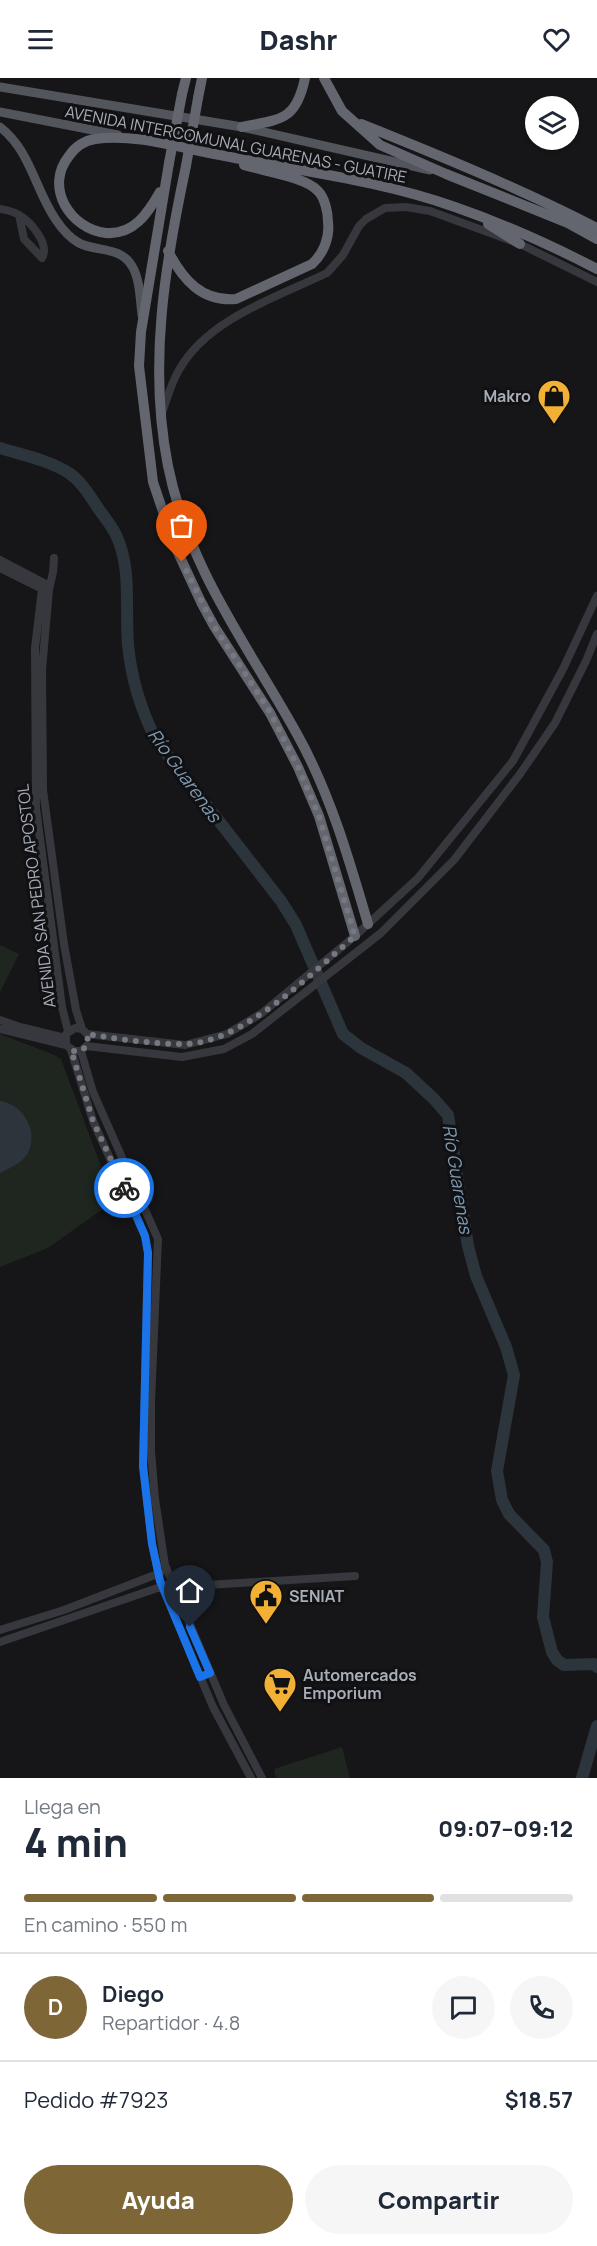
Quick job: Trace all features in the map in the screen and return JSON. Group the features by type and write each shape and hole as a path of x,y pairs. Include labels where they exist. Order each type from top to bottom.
{"highway":[{"path":"186,78 163,187 143,319 139,366 153,482 174,544 214,626 270,712 298,767 319,816 355,936"},
{"path":"202,78 162,292 159,392 168,466 190,542 213,592 297,735 326,798 342,839 369,924"},
{"path":"242,127 281,118 294,110 301,99 305,78"},
{"path":"324,78 334,98 351,120 380,145 446,174"},
{"path":"351,120 440,156 597,228"},
{"path":"144,140 98,139 78,146 62,168 59,186 63,204 73,218 86,228 99,232 118,233 131,228 142,219 163,187"},
{"name":"AVENIDA INTERCOMUNAL GUARENAS - GUATIRE","path":"144,140 330,175 453,206 508,227 597,269"},
{"path":"168,251 184,277 193,285 217,299 227,300 236,299 312,264 326,243 329,226 320,192 313,186 232,162 221,156"},
{"name":"AVENIDA INTERCOMUNAL GUARENAS - GUATIRE","path":"446,174 568,223 597,239"},
{"path":"453,206 520,244"}],"main road":[{"name":"AVENIDA INTERCOMUNAL GUARENAS - GUATIRE","path":"0,87 242,127 446,174"},
{"name":"AVENIDA INTERCOMUNAL GUARENAS - GUATIRE","path":"0,112 144,140"},
{"path":"0,127 13,138 24,154 48,207 64,231 80,243 113,252 129,261 137,279 143,319"}],"street":[{"path":"162,415 178,371 198,344 220,325 327,273 337,264 349,247 358,226 374,213 395,207 430,212 520,244 597,282"},
{"path":"0,209 19,215 44,244 45,253 42,258 24,239 19,215"},
{"name":"AVENIDA SAN PEDRO APOSTOL","path":"54,558 42,670 43,790 64,944 76,1010 88,1039 83,1049"},
{"path":"0,560 39,583"},
{"path":"0,568 46,584 49,590"},
{"name":"AVENIDA SAN PEDRO APOSTOL","path":"39,583 42,589 35,648 36,808 62,1007 67,1041 93,1121 141,1227 148,1253 148,1374"},
{"path":"67,1041 75,1028 85,1032 184,1045 207,1041 236,1029 262,1013 294,988 369,924 417,878 513,761 563,669 597,596"},
{"path":"0,1020 67,1041 83,1049 182,1057 208,1053 237,1043 299,999 370,942 420,896 454,860 520,774 555,723 597,634"},
{"path":"369,924 370,942"},
{"path":"355,936 370,942"},
{"path":"0,1029 67,1041"},
{"path":"83,1049 93,1092 158,1239 159,1251 148,1374 145,1477 152,1544 158,1574 213,1707 252,1778"},
{"path":"148,1253 159,1251"},
{"path":"148,1374 151,1451 162,1550 173,1585 224,1705 262,1778"},
{"path":"145,1477 154,1476"},
{"path":"0,1630 64,1610 168,1571"},
{"path":"0,1642 162,1586 355,1576"},
{"path":"195,1665 205,1661"},
{"path":"200,1677 210,1673"}],"shaded area":[{"path":"0,945 19,954 0,992"},
{"path":"0,1034 61,1059 114,1201 48,1248 0,1267"},
{"path":"0,1101 16,1107 22,1113 32,1136 31,1145 25,1157 16,1165 0,1173"},
{"path":"342,1747 350,1778 276,1778 274,1769"}],"waterway":[{"name":"Río Guarenas","path":"0,448 44,461 69,473 85,489 110,525 116,535 124,561 128,644 134,681 141,705 156,740 281,901 296,925 343,1034 361,1048 406,1073 448,1115 468,1246 476,1276 506,1347 514,1375 497,1471 502,1500 509,1514 544,1550 547,1562 543,1617 552,1652 564,1665 594,1664 597,1667"},
{"name":"Río Guarenas","path":"582,1778 597,1726"}],"way so far":[{"path":"124,1188 93,1121 71,1050 77,1052 84,1049 88,1042 87,1034 184,1045 207,1041 227,1034 262,1013 355,936 319,816 298,767 270,712 214,626 182,562"}],"place":[{"name":"Makro","path":"554,425"},
{"name":"SENIAT","path":"266,1625"},
{"name":"Automercados Emporium","path":"280,1713"}],"route":[{"path":"124,1188 145,1236 148,1253 143,1466 155,1564 200,1677 210,1673 190,1627"}]}
